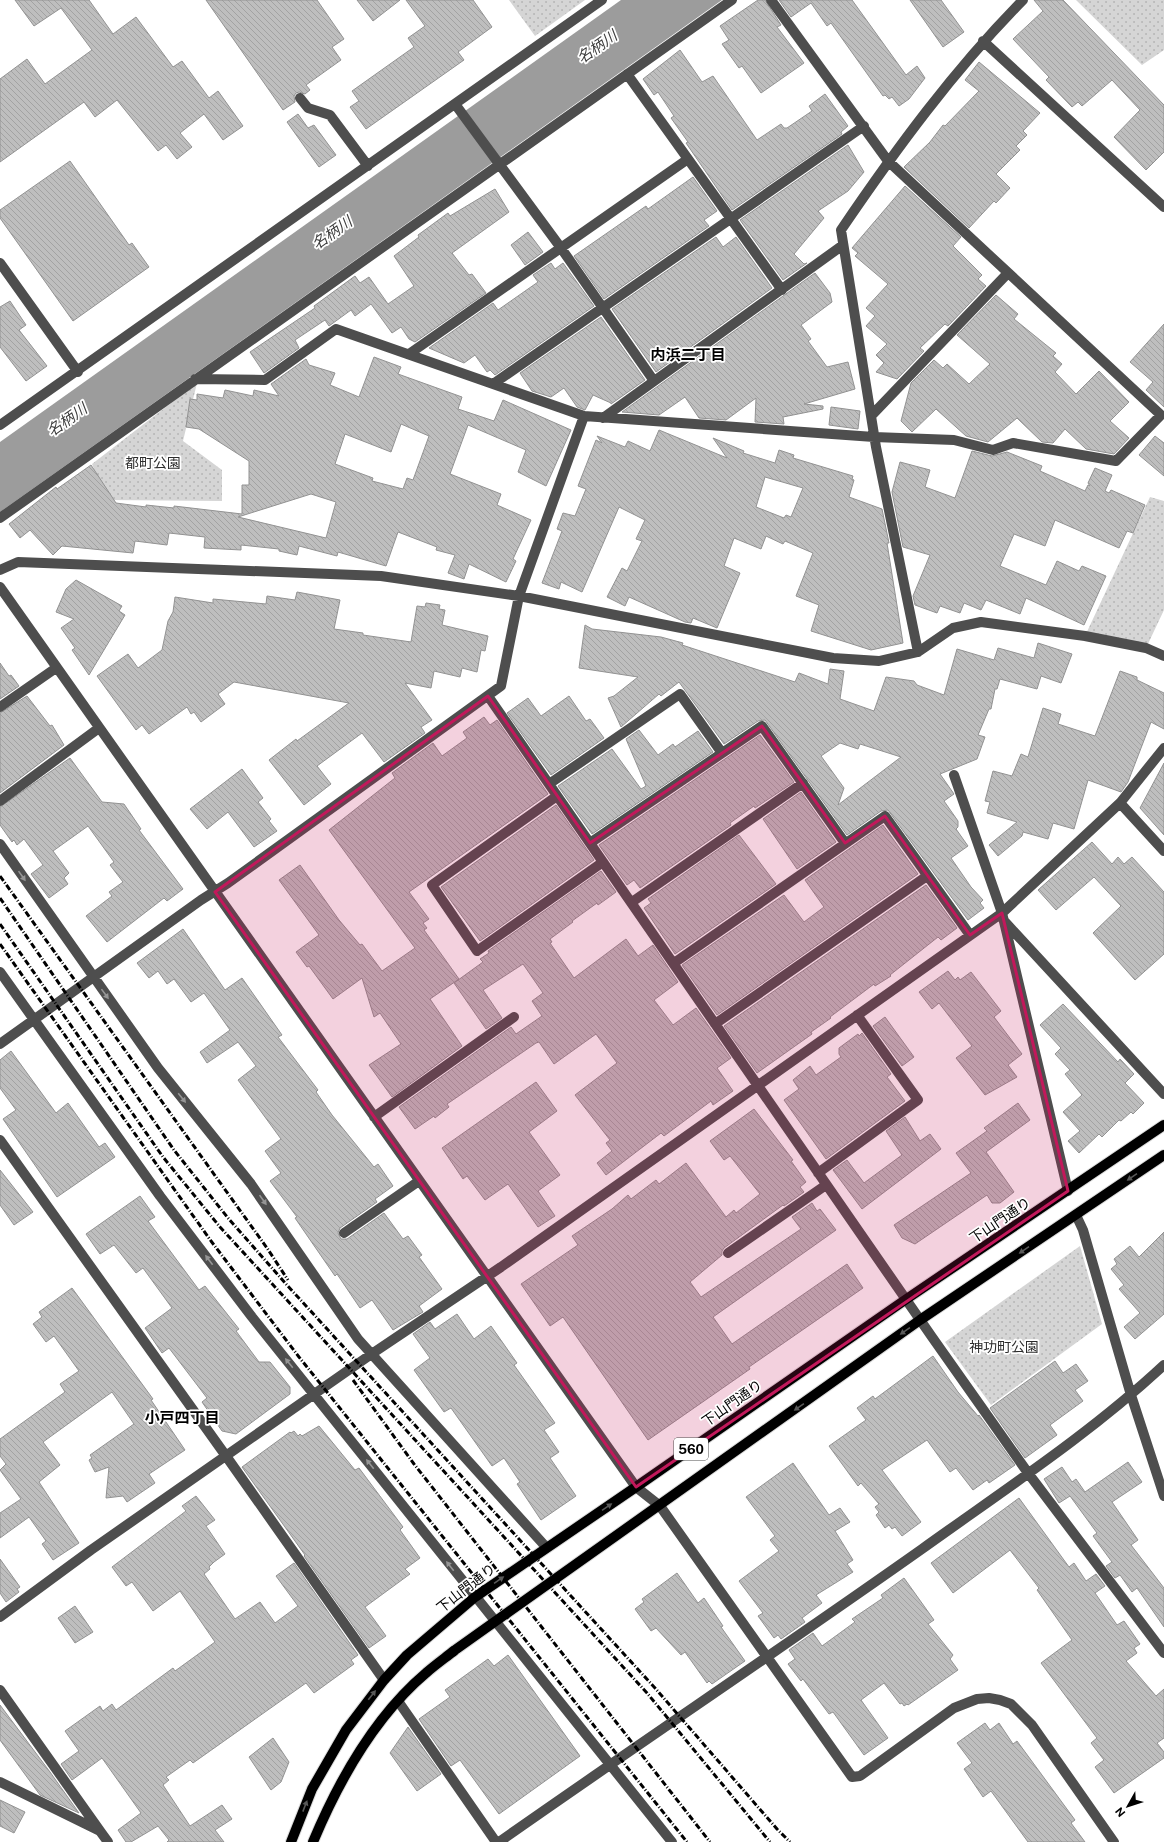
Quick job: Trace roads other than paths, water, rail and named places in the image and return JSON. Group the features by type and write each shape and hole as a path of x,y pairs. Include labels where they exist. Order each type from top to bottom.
{"main road":[{"name":"下山門通り","path":"291,1842 312,1789 346,1730 384,1680 407,1655 474,1597 636,1487 905,1300 1164,1125"},
{"name":"560","path":"313,1842 330,1801 366,1742 398,1701 426,1673 495,1622 920,1320 1164,1155"}],"street":[{"path":"0,425 78,372 602,0"},
{"path":"0,518 194,379 732,0"},
{"path":"194,379 265,380 336,329 584,416 874,437 954,440 993,450 1013,443 1116,461 1163,413 1007,274 888,161 771,0"},
{"path":"918,652 874,437 841,230 888,161 983,41 1023,0"},
{"path":"983,41 1164,207"},
{"path":"627,74 730,220 782,290"},
{"path":"300,98 308,108 330,115 368,166"},
{"path":"455,104 561,248 654,381"},
{"path":"493,384 864,126"},
{"path":"409,354 688,159"},
{"path":"603,418 843,245"},
{"path":"0,262 78,372"},
{"path":"871,416 1007,274"},
{"path":"0,1044 201,900 215,892 501,686 519,596 584,416"},
{"path":"0,570 18,562 381,576 519,596 833,658 879,661 918,652 953,628 981,622 1085,636 1146,648 1164,656"},
{"path":"0,588 636,1487 660,1506 852,1777 860,1776 954,1708 977,1699 989,1698 1000,1700 1011,1704 1032,1725 1114,1842"},
{"path":"0,707 56,668"},
{"path":"549,784 680,694 722,753"},
{"path":"488,696 632,902 756,1086 905,1300 1028,1473 1164,1652"},
{"path":"590,843 762,726 845,843"},
{"path":"0,801 99,728"},
{"path":"0,1617 92,1550 373,1353 487,1276 970,935 1003,917 1120,803 1164,748"},
{"path":"954,775 1003,917 1068,1190"},
{"path":"632,902 803,783"},
{"path":"557,796 432,885 477,950 603,862"},
{"path":"1120,803 1164,852"},
{"path":"674,963 884,816 970,935"},
{"path":"0,844 158,1068 251,1184 358,1339 373,1353 546,1547"},
{"path":"715,1024 927,876"},
{"path":"1003,917 1164,1094"},
{"path":"0,972 170,1209 252,1317 315,1394 474,1597 672,1842"},
{"path":"818,1173 918,1100 857,1014"},
{"path":"374,1117 514,1017"},
{"path":"0,1140 384,1680"},
{"path":"344,1233 419,1181"},
{"path":"728,1253 826,1185"},
{"path":"1076,1215 1084,1230 1132,1395 1164,1496"},
{"path":"500,1842 610,1764 767,1658 1028,1473 1132,1395 1164,1365"},
{"path":"0,1690 108,1842"},
{"path":"398,1701 496,1842"},
{"path":"0,1782 100,1831"}],"water":[{"name":"名柄川","path":"621,0 722,0 0,512 0,442"}],"railway":[{"path":"0,876 267,1248 288,1280"},
{"path":"0,898 174,1150 228,1218 286,1284 655,1688 777,1829 790,1842"},
{"path":"0,924 163,1157 220,1227 647,1693 770,1842"},
{"path":"0,944 211,1241 299,1357 687,1842"},
{"path":"353,1380 414,1464 710,1842"}],"district":[{"name":"内浜二丁目","path":"688,355"},
{"name":"小戸四丁目","path":"182,1418"}],"park label":[{"name":"都町公園","path":"153,463"},
{"name":"神功町公園","path":"1004,1347"}]}
